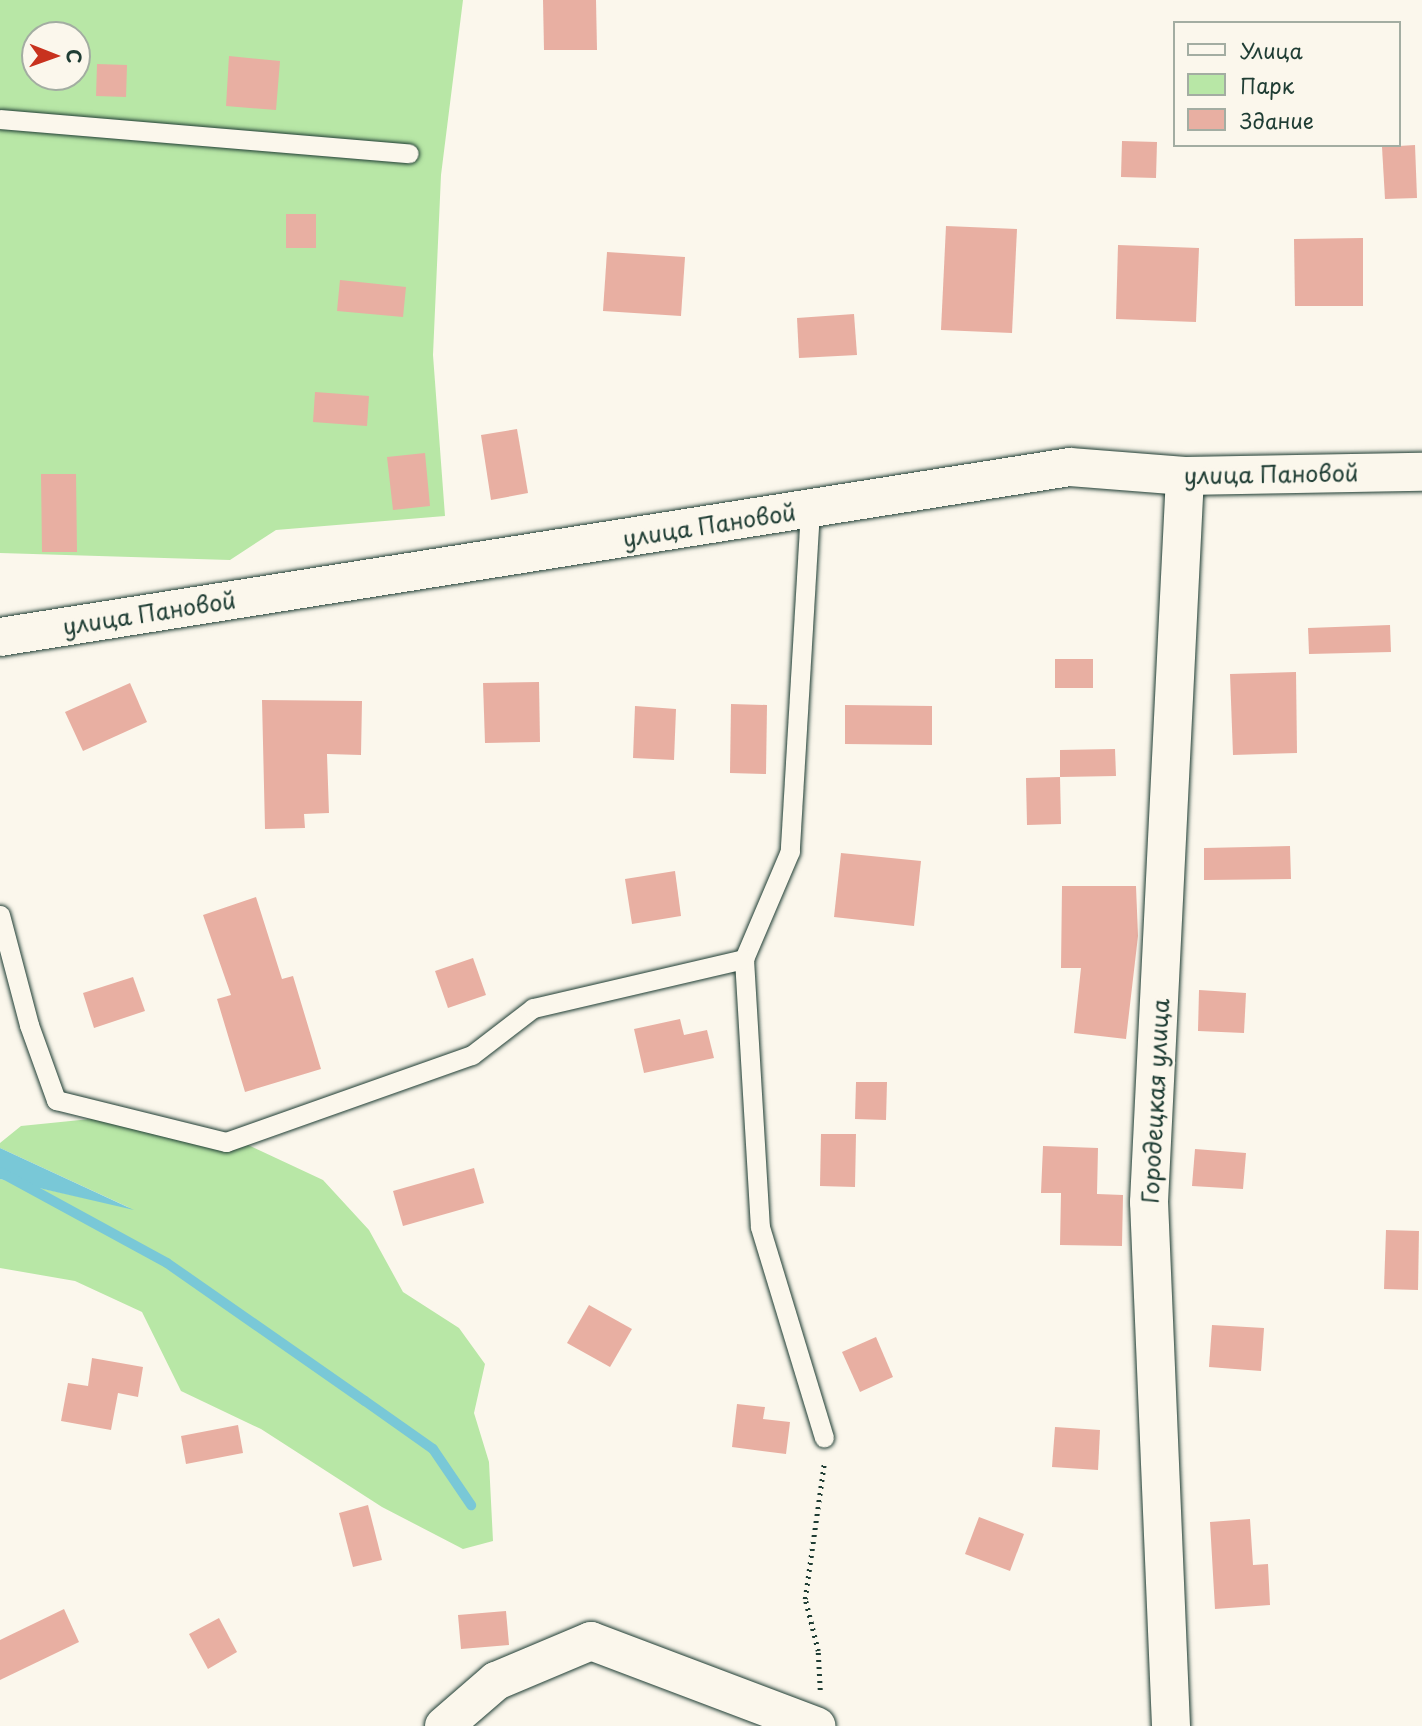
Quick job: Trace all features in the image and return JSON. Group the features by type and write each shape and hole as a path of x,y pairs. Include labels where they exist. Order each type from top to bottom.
{"street":[{"name":"улица Пановой","path":"0,637 1070,467 1185,476 1422,472"},
{"name":"Городецкая улица","path":"1171,1726 1149,1202 1185,476"},
{"path":"444,1726 496,1681 591,1641 818,1714"}],"lane":[{"path":"0,120 408,153"},
{"path":"810,510 790,851 744,959 760,1227 824,1437"},
{"path":"0,915 29,1025 56,1100 226,1142 472,1055 533,1008 744,959"}],"path":[{"path":"818,1714 818,1651 805,1599 824,1473 824,1437"}],"green space":[{"path":"0,0 463,0 441,175 433,355 445,516 276,530 230,560 0,553"},
{"path":"130,1115 246,1144 323,1180 369,1230 403,1292 459,1328 485,1364 474,1413 489,1462 493,1541 463,1549 382,1507 261,1429 181,1391 142,1312 75,1281 0,1268 0,1179 130,1208 0,1148 0,1143 21,1126"}],"water":[{"path":"0,1148 134,1210 0,1179"}],"building":[{"path":"543,0 596,0 597,50 544,50"},
{"path":"229,56 280,61 276,110 226,106"},
{"path":"97,64 127,65 126,97 96,96"},
{"path":"1122,141 1157,142 1156,178 1121,177"},
{"path":"1415,145 1417,198 1385,199 1382,147"},
{"path":"286,214 316,214 316,248 286,248"},
{"path":"946,226 1017,229 1012,333 941,330"},
{"path":"1363,238 1363,306 1295,306 1294,239"},
{"path":"1118,245 1199,248 1196,322 1116,319"},
{"path":"607,252 685,257 681,316 603,311"},
{"path":"340,280 406,287 403,317 337,311"},
{"path":"854,314 857,355 799,358 797,318"},
{"path":"315,392 369,396 367,426 313,422"},
{"path":"517,429 528,493 491,500 481,435"},
{"path":"425,453 430,506 393,510 387,457"},
{"path":"41,474 76,474 77,552 42,552"},
{"path":"1390,625 1391,652 1309,654 1308,628"},
{"path":"1055,659 1093,659 1093,688 1055,688"},
{"path":"1296,672 1297,753 1233,755 1230,674"},
{"path":"539,682 540,742 485,743 483,683"},
{"path":"130,683 147,722 83,751 65,712"},
{"path":"262,700 362,701 361,755 327,754 329,813 304,814 305,828 265,829"},
{"path":"731,704 767,705 766,774 730,773"},
{"path":"845,705 932,706 932,745 845,744"},
{"path":"635,706 676,709 674,760 633,758"},
{"path":"1115,749 1116,776 1060,777 1060,750"},
{"path":"1060,777 1061,824 1027,825 1026,778"},
{"path":"1290,846 1291,879 1204,880 1204,848"},
{"path":"841,853 921,861 914,926 834,917"},
{"path":"675,871 681,916 632,924 625,879"},
{"path":"1062,886 1136,886 1138,936 1126,1039 1074,1033 1081,968 1061,968"},
{"path":"256,897 282,979 293,976 321,1069 245,1092 217,999 231,995 203,915"},
{"path":"473,958 486,995 448,1008 435,971"},
{"path":"133,977 145,1011 94,1028 83,993"},
{"path":"1199,990 1246,993 1244,1033 1198,1031"},
{"path":"680,1019 684,1035 707,1030 714,1058 644,1073 634,1029"},
{"path":"856,1082 887,1082 886,1120 855,1119"},
{"path":"821,1134 856,1134 855,1187 820,1186"},
{"path":"1043,1146 1098,1148 1097,1194 1123,1195 1122,1246 1060,1245 1061,1193 1041,1193"},
{"path":"1195,1149 1246,1153 1243,1189 1192,1186"},
{"path":"474,1168 484,1203 403,1226 393,1191"},
{"path":"1386,1230 1419,1231 1418,1290 1384,1289"},
{"path":"589,1305 632,1329 610,1367 567,1343"},
{"path":"1212,1325 1264,1328 1261,1371 1209,1367"},
{"path":"876,1337 893,1377 860,1392 842,1352"},
{"path":"92,1358 143,1367 138,1397 118,1393 111,1430 61,1421 68,1383 88,1386"},
{"path":"737,1404 765,1407 763,1419 790,1422 786,1454 732,1447"},
{"path":"238,1425 243,1453 186,1464 181,1436"},
{"path":"1055,1427 1100,1430 1098,1470 1052,1467"},
{"path":"368,1505 382,1560 353,1567 339,1513"},
{"path":"979,1517 1024,1534 1010,1571 965,1554"},
{"path":"1250,1519 1253,1565 1268,1564 1270,1605 1215,1609 1210,1522"},
{"path":"64,1609 79,1642 0,1680 0,1640"},
{"path":"506,1611 509,1645 461,1649 458,1615"},
{"path":"219,1618 237,1652 208,1669 189,1634"}],"waterway":[{"path":"0,1172 167,1263 433,1449 471,1505"}]}
